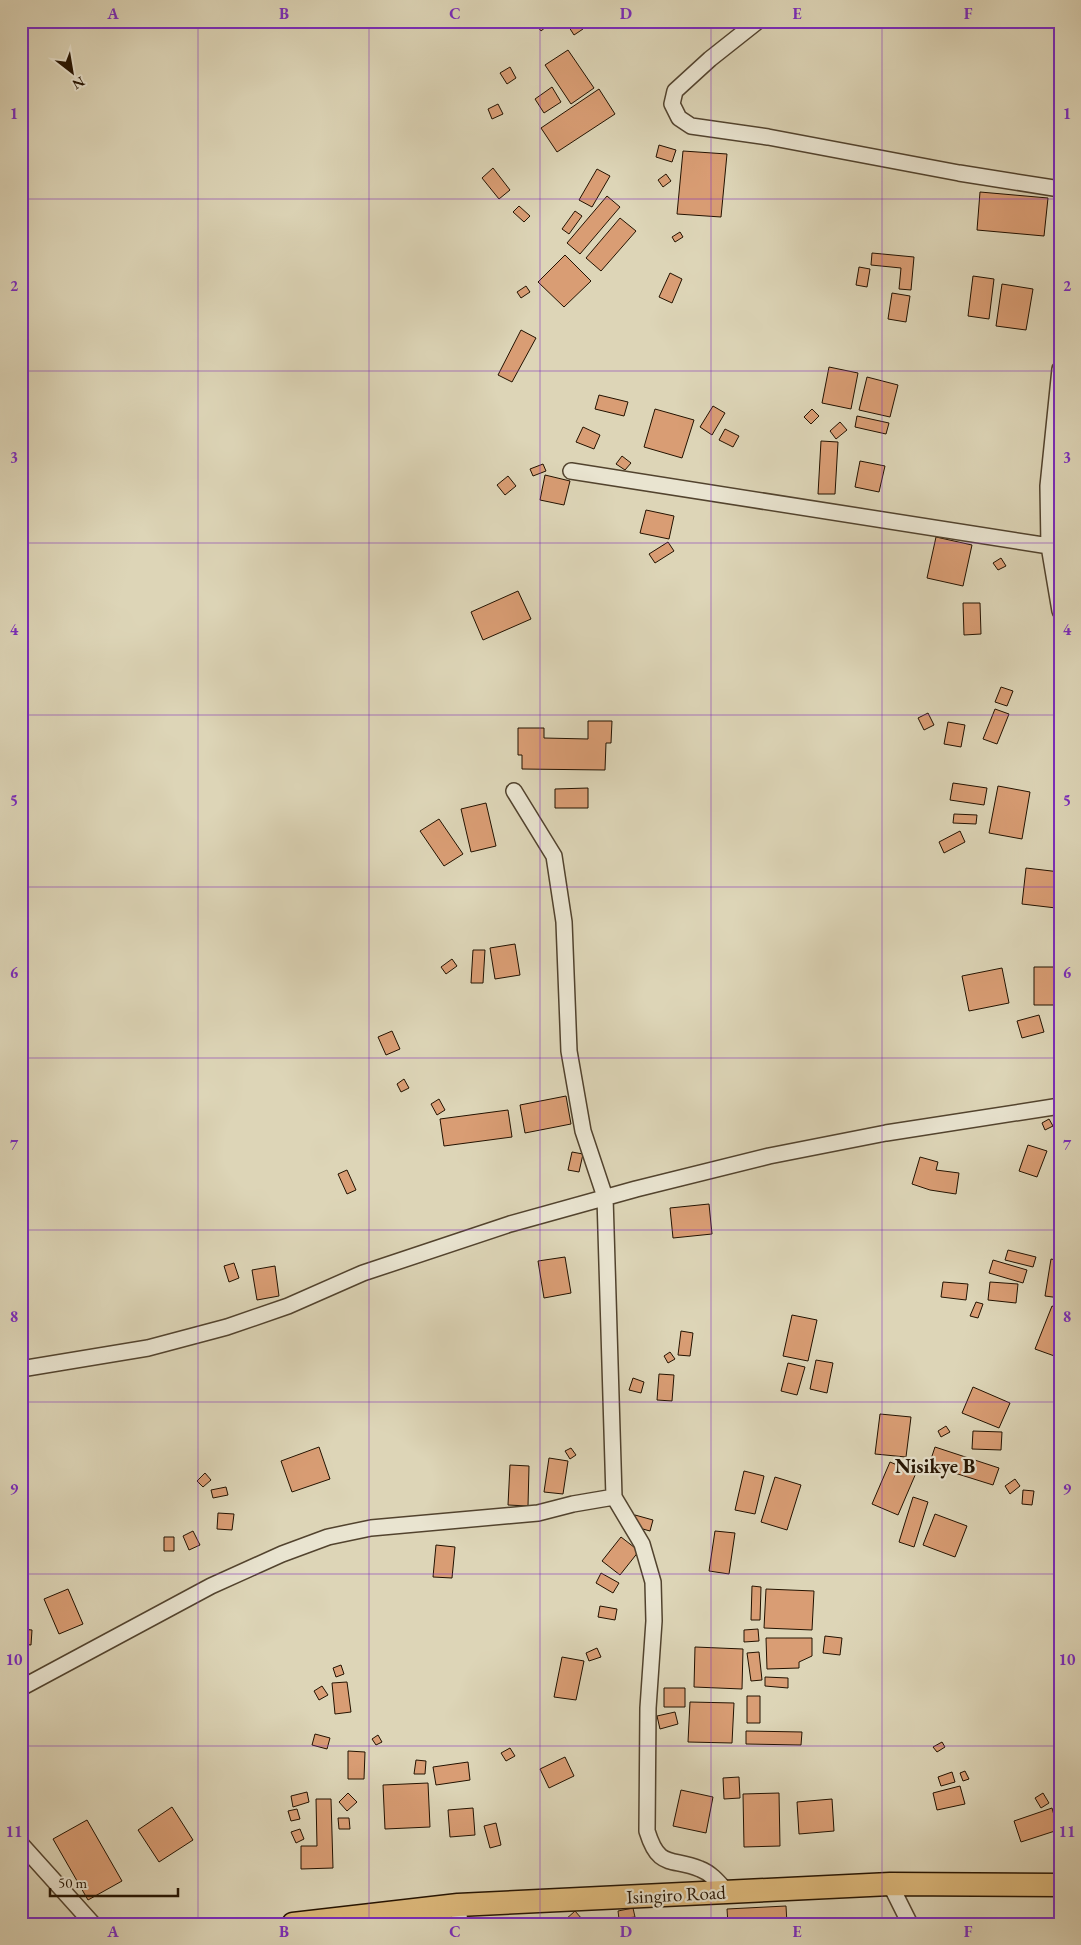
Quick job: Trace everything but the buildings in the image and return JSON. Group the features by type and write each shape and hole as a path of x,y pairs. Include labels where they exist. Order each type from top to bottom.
{"main road":[{"name":"Isingiro Road","path":"293,1924 459,1914 727,1892 890,1884 1060,1885"}],"street":[{"path":"758,21 710,59 675,91 672,104 679,118 690,126 1060,189"},
{"path":"1060,369 1048,486 1049,546 1060,611"},
{"path":"571,471 1049,546"},
{"path":"514,791 554,856 564,922 569,1051 583,1131 604,1197 614,1497 642,1544 654,1582 654,1621 648,1708 647,1831 650,1843 657,1854 670,1862 700,1868 712,1876 727,1892"},
{"path":"21,1369 148,1348 227,1327 288,1306 363,1273 510,1224 604,1197 769,1156 866,1136 1060,1106"},
{"path":"21,1688 211,1586 282,1554 328,1537 371,1528 538,1513 614,1497"},
{"path":"21,1844 93,1924"},
{"path":"890,1884 910,1924"}],"district":[{"name":"Nisikye B","path":"935,1466"}]}
